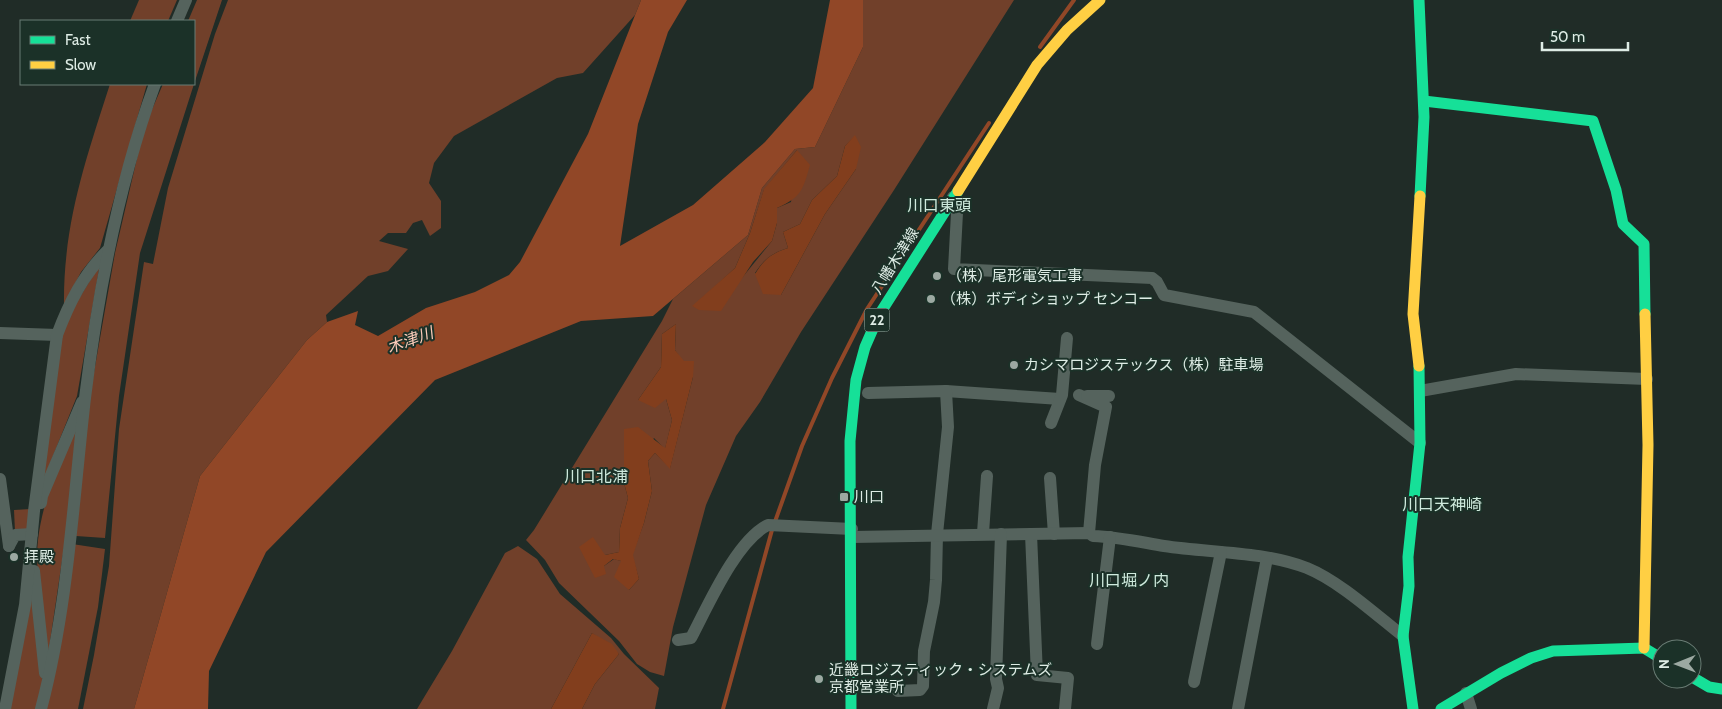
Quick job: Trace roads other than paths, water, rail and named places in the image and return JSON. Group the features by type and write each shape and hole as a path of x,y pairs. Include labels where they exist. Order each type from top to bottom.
{"street":[{"path":"177,20 186,0"},
{"name":"八幡木津線","path":"851,709 852,533 850,441 852,404 865,347 879,316 1038,65 1067,30 1100,0"},
{"path":"1414,709 1403,636 1409,586 1408,557 1420,443 1420,391 1413,314 1424,101 1419,0"},
{"path":"41,709 49,678 72,540 85,398 107,251 137,133 154,85"},
{"path":"1424,101 1593,121 1600,136 1623,224 1644,244 1648,445 1644,648"},
{"path":"953,197 957,213 954,269 1152,278 1158,282 1164,295 1254,312 1420,443"},
{"path":"5,709 21,633 46,406 57,334 66,309 83,279 107,251"},
{"path":"0,333 57,334"},
{"path":"1051,423 1061,397 1067,338"},
{"path":"1420,391 1516,374 1647,379"},
{"path":"898,691 920,690 923,686 924,651 934,602 936,534 948,427 946,391"},
{"path":"868,393 946,391 1061,397 1079,395 1109,396"},
{"path":"1079,395 1106,407 1096,465 1089,534"},
{"path":"49,678 45,676 32,534 39,517 42,496 78,407 85,398"},
{"path":"982,533 986,476"},
{"path":"1050,478 1054,534"},
{"path":"0,479 4,546"},
{"path":"678,640 690,638 724,576 750,537 768,525 852,533 1089,534 1267,558 1307,568 1337,586 1403,636"},
{"path":"4,546 15,535 32,534"},
{"path":"993,709 998,688 996,679 1001,534"},
{"path":"1031,534 1037,675 1068,678 1065,709"},
{"path":"1097,644 1110,537"},
{"path":"1194,682 1221,552"},
{"path":"1238,709 1267,558"},
{"path":"1441,709 1466,693 1524,662 1553,651 1644,648 1652,653"},
{"path":"1702,683 1709,687 1722,689"},
{"path":"1466,693 1472,709"}],"water":[{"name":"木津川","path":"641,0 687,0 668,32 638,124 620,246 693,205 765,142 813,88 830,0 863,0 863,47 815,147 795,149 762,188 748,235 653,316 581,321 435,380 266,552 209,671 208,709 134,709 200,476 307,340 327,322 358,311 355,325 378,336 426,308 475,292 509,275 520,262 588,134"}],"waterway":[{"path":"1040,47 1074,0"},
{"path":"723,709 772,530 802,446 832,378 867,309 989,123"}],"place":[{"name":"（株）尾形電気工事","path":"937,276"},
{"name":"（株）ボディショップ センコー","path":"931,299"},
{"name":"カシマロジステックス（株）駐車場","path":"1014,365"},
{"name":"川口","path":"844,497"},
{"name":"拝殿","path":"14,557"},
{"name":"近畿ロジスティック・システムズ 京都営業所","path":"819,679"}],"district":[{"name":"川口東頭","path":"939,205"},
{"name":"川口北浦","path":"596,476"},
{"name":"川口天神崎","path":"1442,504"},
{"name":"川口堀ノ内","path":"1129,580"}]}
